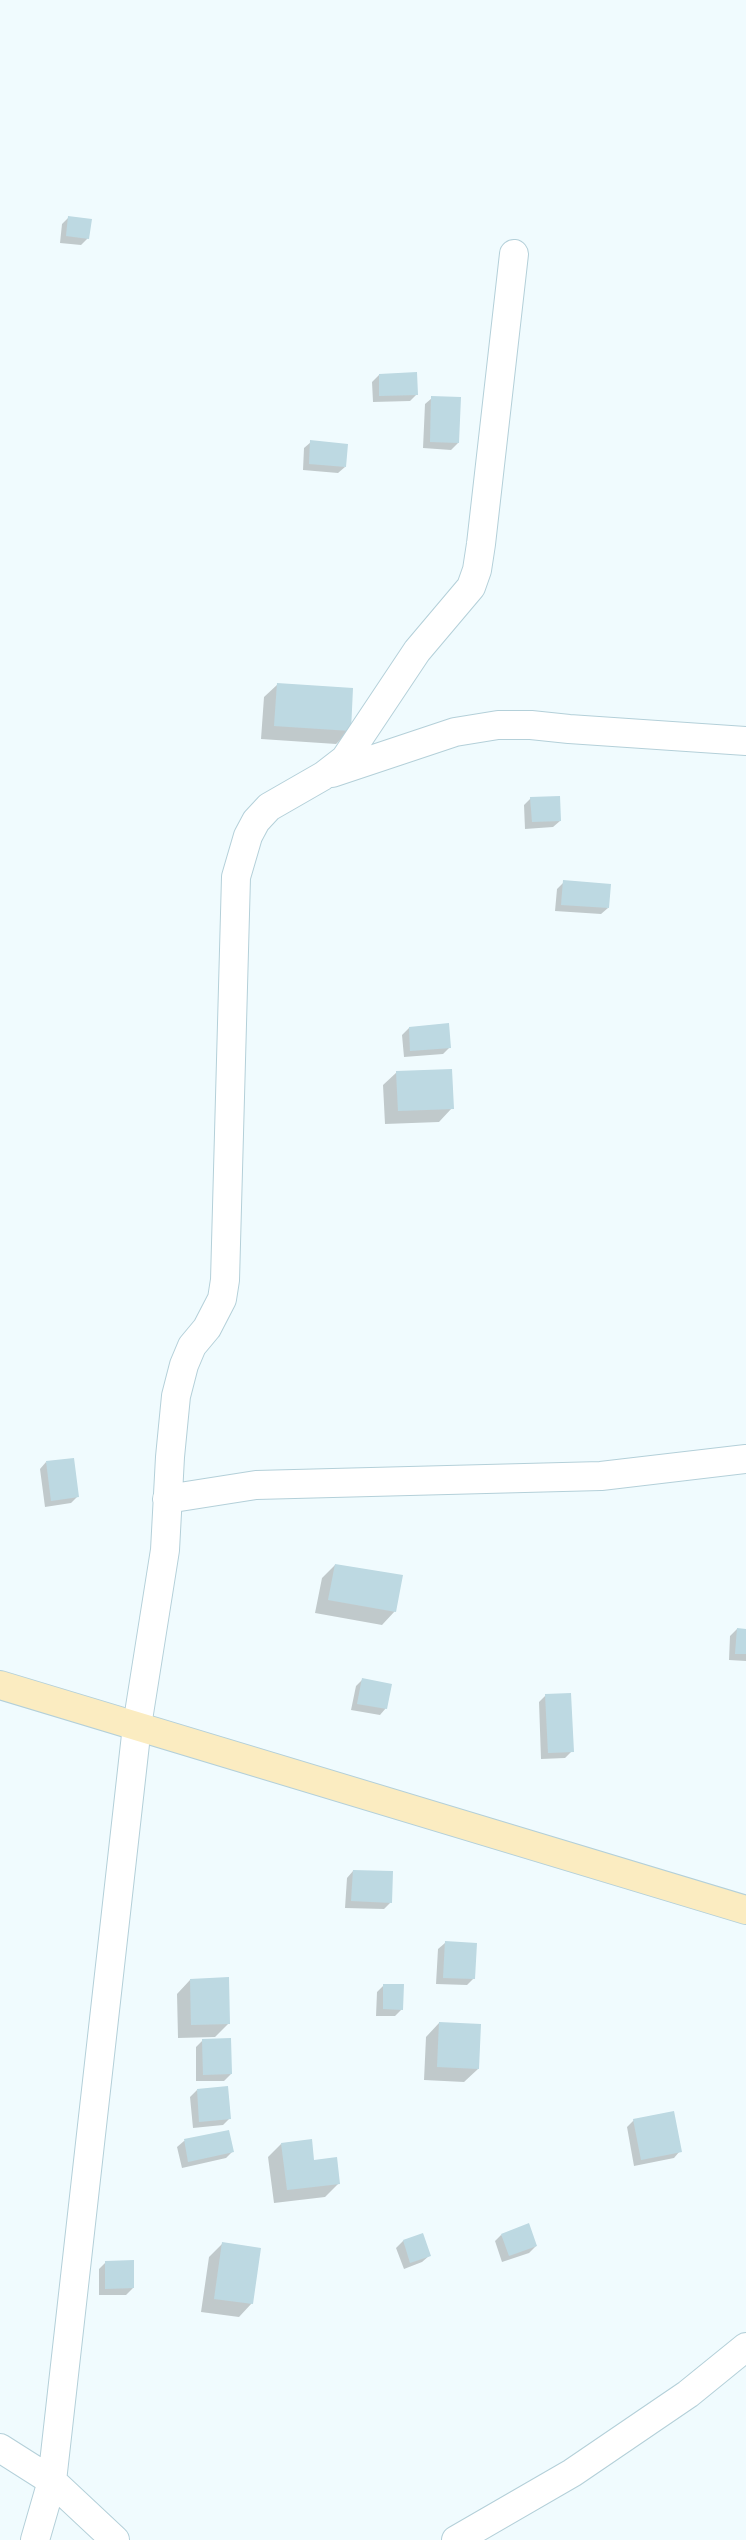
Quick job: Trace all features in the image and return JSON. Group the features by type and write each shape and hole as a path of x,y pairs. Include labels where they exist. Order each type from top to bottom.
{"main road":[{"path":"0,1685 746,1910"}],"street":[{"path":"35,2540 52,2481 137,1726 165,1550 176,1396 184,1365 192,1346 215,1314 222,1298 225,1280 236,877 240,858 256,821 269,807 323,776 345,759 417,651 471,587 477,570 481,544 514,254"},
{"path":"323,776 455,732 498,725 531,725 568,730 746,741"},
{"path":"168,1499 256,1485 601,1476 746,1460"},
{"path":"456,2540 572,2473 688,2394 746,2347"},
{"path":"0,2448 52,2481 115,2540"}],"building":[{"path":"68,216 92,219 89,239 66,236"},
{"path":"417,372 418,395 379,396 379,374"},
{"path":"431,396 461,397 459,443 430,442"},
{"path":"310,440 348,444 346,467 309,464"},
{"path":"277,683 353,688 351,731 274,726"},
{"path":"560,796 561,821 532,822 530,797"},
{"path":"563,880 611,884 609,908 561,905"},
{"path":"449,1023 451,1048 410,1051 409,1027"},
{"path":"452,1069 454,1109 398,1111 396,1071"},
{"path":"74,1458 79,1497 51,1501 46,1461"},
{"path":"335,1564 403,1575 396,1612 328,1600"},
{"path":"737,1628 746,1629 746,1654 735,1654"},
{"path":"362,1678 392,1684 387,1709 357,1704"},
{"path":"571,1693 574,1752 548,1753 545,1694"},
{"path":"353,1870 393,1871 392,1903 351,1901"},
{"path":"445,1941 477,1943 475,1979 443,1978"},
{"path":"229,1977 230,2024 191,2025 190,1979"},
{"path":"383,1984 404,1984 403,2010 383,2009"},
{"path":"439,2022 481,2024 479,2069 437,2067"},
{"path":"231,2038 232,2074 203,2075 202,2039"},
{"path":"228,2086 231,2119 199,2122 197,2089"},
{"path":"674,2111 682,2152 641,2160 633,2119"},
{"path":"229,2130 234,2152 188,2162 184,2139"},
{"path":"312,2139 314,2160 337,2157 340,2184 287,2190 281,2143"},
{"path":"529,2223 537,2246 509,2256 501,2234"},
{"path":"423,2233 431,2256 410,2263 403,2240"},
{"path":"222,2242 261,2248 253,2304 214,2299"},
{"path":"134,2260 134,2288 105,2289 105,2261"}]}
